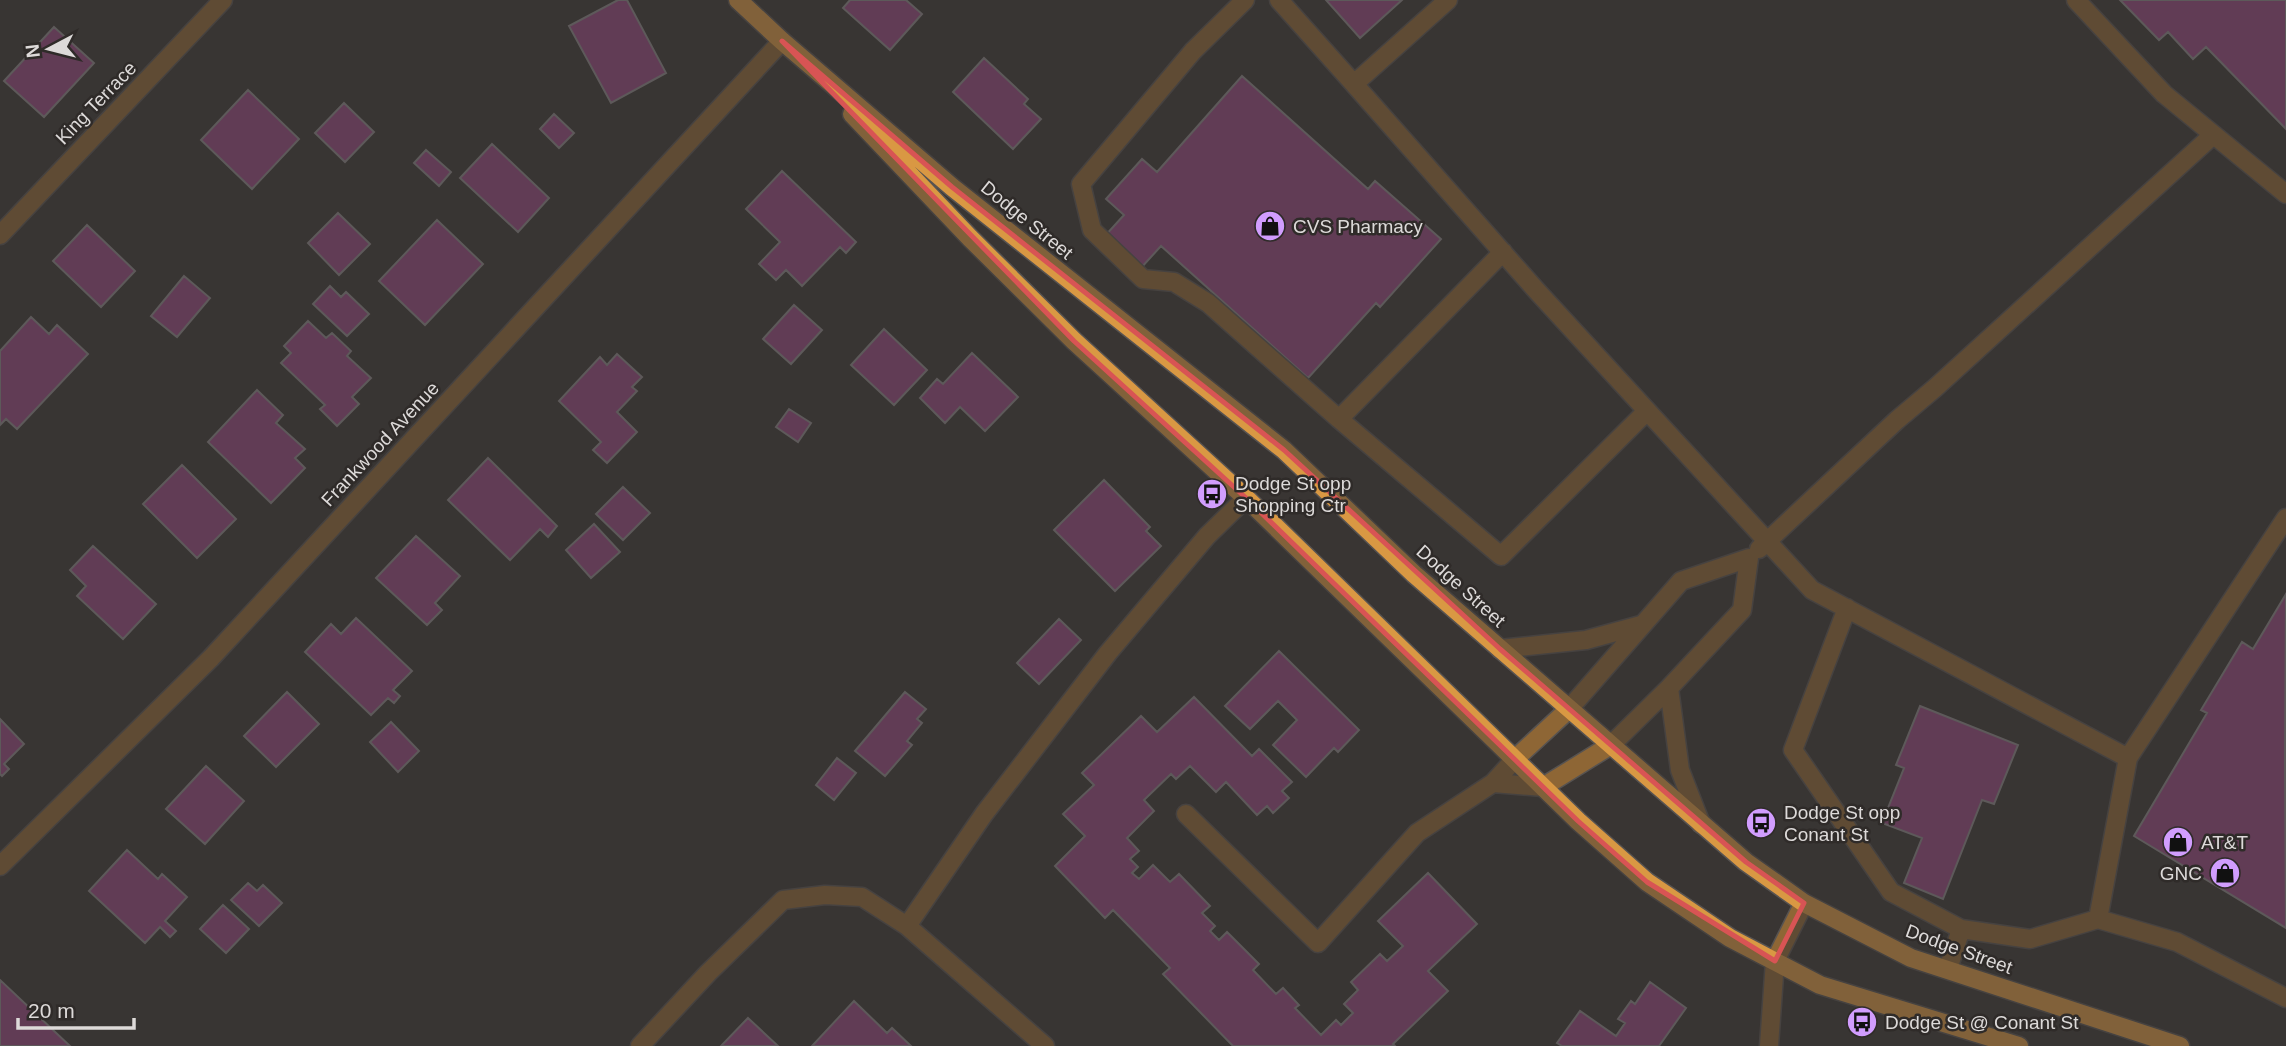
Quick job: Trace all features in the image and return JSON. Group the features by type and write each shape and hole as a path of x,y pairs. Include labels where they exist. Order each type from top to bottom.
{"main road":[{"name":"Dodge Street","path":"738,0 963,196 1284,450 1414,574 1746,862 1804,903 1911,958 2180,1046"},
{"name":"Dodge Street","path":"782,41 970,238 1074,341 1246,498 1578,821 1647,882 1730,938 1821,985 2019,1046"}],"street":[{"name":"King Terrace","path":"0,235 223,0"},
{"path":"1245,0 1193,51 1081,184 1092,230 1143,279 1174,282 1208,303 1339,419 1501,556 1647,411"},
{"path":"1279,0 1503,252 1812,590 2128,758"},
{"path":"1354,84 1448,0"},
{"path":"2076,0 2164,94 2286,194"},
{"name":"Frankwood Avenue","path":"0,866 211,658 782,41"},
{"path":"1186,814 1318,943 1417,833 1493,783 1569,709 1681,581 1749,558 1897,420 2213,135"},
{"path":"1339,419 1503,252"},
{"path":"907,926 984,814 1108,653 1206,536 1246,498"},
{"path":"2098,919 2128,758 2286,518"},
{"path":"1493,783 1543,787 1611,745 1742,610 1749,558"},
{"path":"1847,608 1793,750 1891,892 1961,929 2030,939 2098,919 2177,942 2286,998"},
{"path":"1500,649 1586,640 1642,625"},
{"path":"1669,688 1680,770 1701,824"},
{"path":"640,1046 708,973 783,900 825,895 862,897 907,926 1045,1046"},
{"path":"1769,1046 1775,961 1804,903"},
{"path":"1948,970 1961,929"}],"highlighted area":[{"path":"782,41 952,187 1284,450 1500,649 1746,862 1804,903 1775,961 1647,882 1578,821 1246,498 1074,341"}],"building":[{"path":"618,0 627,0 666,73 611,103 569,26"},
{"path":"850,0 906,0 922,14 890,50 843,8"},
{"path":"1326,0 1402,0 1360,38"},
{"path":"2120,0 2286,0 2286,129 2206,47 2193,59 2168,32 2159,40"},
{"path":"54,27 94,63 44,117 4,81"},
{"path":"984,58 1028,99 1024,104 1041,119 1013,149 953,92"},
{"name":"CVS Pharmacy","path":"1242,76 1368,189 1375,181 1441,239 1380,307 1376,303 1308,378 1161,246 1140,269 1104,237 1124,215 1106,199 1142,159 1157,172"},
{"path":"248,90 299,139 252,189 201,140"},
{"path":"344,103 374,132 345,162 315,133"},
{"path":"554,114 574,133 559,148 540,129"},
{"path":"492,144 549,198 518,232 460,178"},
{"path":"426,150 451,172 439,186 414,163"},
{"path":"782,171 856,242 846,253 840,247 802,286 786,270 776,280 759,264 780,242 746,209"},
{"path":"338,213 370,244 339,275 308,243"},
{"path":"437,220 483,264 425,325 379,281"},
{"path":"87,225 135,271 101,307 53,261"},
{"path":"184,276 210,298 177,337 151,316"},
{"path":"330,286 341,297 346,292 369,314 347,336 313,304"},
{"path":"794,305 822,330 791,364 763,339"},
{"path":"31,317 49,334 57,325 88,354 17,429 6,419 0,425 0,351"},
{"path":"308,321 326,338 332,333 351,351 347,356 371,378 352,397 359,404 337,426 320,409 325,405 281,363 291,353 284,346"},
{"path":"884,329 927,370 894,405 851,365"},
{"path":"972,353 1018,397 985,431 960,407 945,423 920,398 937,379 943,384"},
{"path":"617,354 642,377 632,387 637,391 617,412 637,432 607,463 593,450 601,442 559,401 600,357 607,365"},
{"path":"257,390 283,415 276,423 305,449 295,458 305,468 271,503 208,442"},
{"path":"789,409 811,423 798,442 776,427"},
{"path":"488,458 557,526 548,537 540,529 510,560 448,500"},
{"path":"182,465 236,519 197,558 143,504"},
{"path":"1104,480 1150,527 1146,531 1161,546 1115,591 1054,530"},
{"path":"623,487 650,513 623,540 596,514"},
{"path":"594,524 620,552 591,578 566,550"},
{"path":"416,536 460,576 435,603 442,610 427,625 376,578"},
{"path":"93,546 156,604 123,639 77,596 86,586 70,570"},
{"path":"2286,594 2286,928 2134,836 2207,713 2201,710 2242,642 2253,649"},
{"path":"356,618 412,671 393,690 400,696 394,703 388,698 371,715 305,652 331,624 341,634"},
{"path":"1059,619 1081,640 1039,684 1017,663"},
{"path":"1279,651 1359,730 1338,752 1334,748 1306,777 1273,745 1297,720 1278,701 1250,729 1225,706"},
{"path":"287,692 319,724 276,767 244,736"},
{"path":"905,692 926,709 917,719 922,723 907,741 912,745 885,776 855,751"},
{"path":"1194,697 1252,756 1259,749 1292,782 1282,791 1289,798 1273,813 1267,806 1257,815 1226,782 1216,792 1190,766 1176,779 1171,774 1144,800 1154,811 1127,838 1139,851 1130,859 1138,867 1132,873 1139,879 1153,865 1170,882 1179,874 1210,906 1202,913 1215,926 1210,931 1219,940 1227,932 1259,964 1253,970 1276,994 1283,988 1299,1005 1295,1008 1321,1035 1336,1020 1341,1025 1353,1013 1344,1004 1358,990 1351,982 1380,954 1387,961 1403,946 1378,921 1428,873 1477,924 1428,971 1448,991 1393,1044 1395,1046 1233,1046 1163,974 1170,968 1113,910 1105,918 1055,866 1085,836 1063,814 1094,785 1082,773 1141,716 1157,732"},
{"path":"1920,706 2018,745 1994,804 1982,800 1943,899 1904,883 1922,838 1882,823 1904,768 1896,765"},
{"path":"0,719 24,744 4,764 9,769 2,776 0,774"},
{"path":"391,722 419,751 398,772 370,742"},
{"path":"837,758 856,773 834,800 816,785"},
{"path":"206,766 244,801 205,844 166,809"},
{"path":"127,850 158,879 162,874 187,897 165,921 176,931 170,937 160,927 145,943 89,891"},
{"path":"248,883 257,891 263,885 282,903 259,926 231,900"},
{"path":"223,905 249,929 226,953 200,929"},
{"path":"0,980 70,1046 0,1046"},
{"path":"1650,982 1686,1008 1659,1046 1562,1046 1557,1043 1580,1011 1616,1036 1625,1023 1618,1019 1631,1001 1635,1004"},
{"path":"854,1001 887,1033 892,1028 911,1046 812,1046"},
{"path":"748,1018 778,1046 721,1046"}],"place":[{"name":"CVS Pharmacy","path":"1270,226"},
{"name":"Dodge St opp Shopping Ctr","path":"1212,494"},
{"name":"Dodge St opp Conant St","path":"1761,823"},
{"name":"AT&T","path":"2178,842"},
{"name":"GNC","path":"2225,873"},
{"name":"Dodge St @ Conant St","path":"1862,1022"}]}
